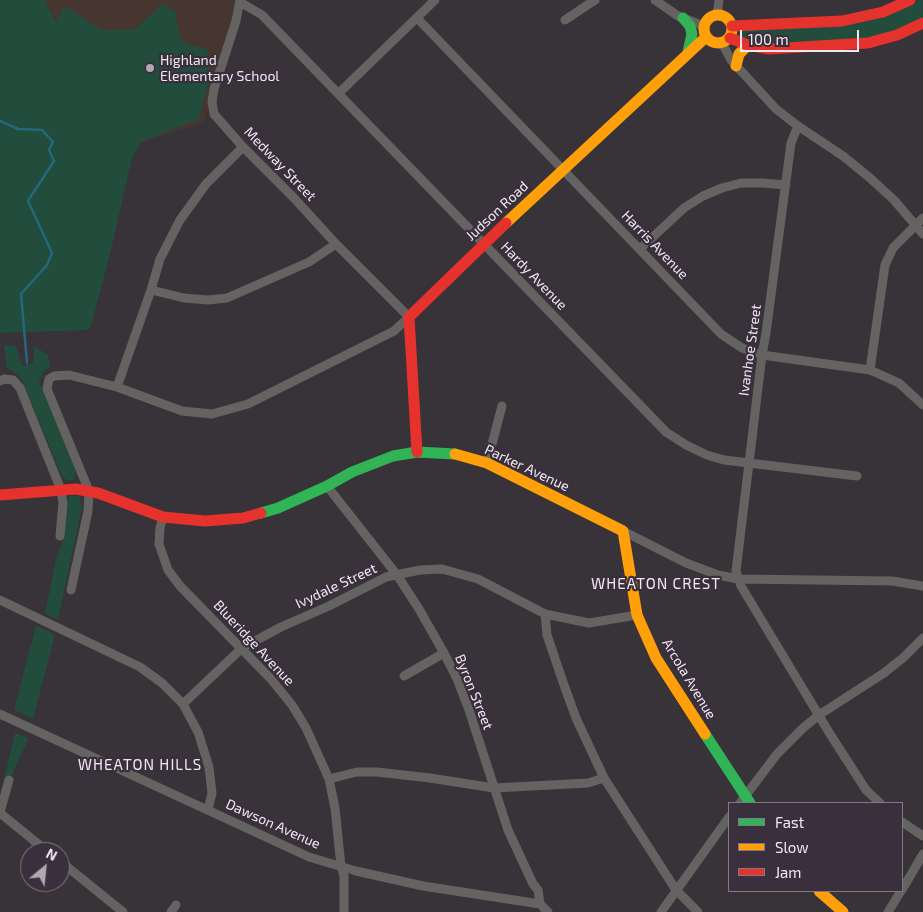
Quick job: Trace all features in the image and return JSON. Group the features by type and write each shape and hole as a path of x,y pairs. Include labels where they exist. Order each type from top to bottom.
{"street":[{"path":"339,93 435,0"},
{"path":"565,20 595,0"},
{"path":"655,0 667,10 705,32 713,43 728,36 842,21 883,12 910,0"},
{"path":"717,15 719,0"},
{"name":"Hardy Avenue","path":"240,1 262,15 666,432 686,446 724,460 857,476"},
{"name":"Medway Street","path":"240,1 236,21 214,89 212,102 214,114 336,244 409,317"},
{"path":"705,32 709,18 717,15 726,18 728,36 725,50 736,66 776,109 843,156 870,178 894,200 923,234"},
{"name":"Harris Avenue","path":"417,18 721,334 742,348 762,355 870,370 899,383 923,405"},
{"path":"683,18 690,26 692,34 688,53"},
{"path":"728,36 748,45 768,49 868,42 897,35 923,23"},
{"name":"Judson Road","path":"409,317 688,53 705,32"},
{"path":"736,66 739,54 748,45"},
{"name":"Ivanhoe Street","path":"738,579 736,571 762,355 791,143 798,126"},
{"path":"117,387 160,259 180,220 206,184 244,147"},
{"path":"640,249 684,208 703,196 722,188 742,183 786,186"},
{"path":"870,370 885,265 894,248 923,218"},
{"path":"151,290 184,298 208,300 228,298 309,262 336,244"},
{"path":"71,590 88,511 89,491 47,389 49,380 54,376 69,375 117,387 182,411 212,414 248,404 394,331 409,317"},
{"path":"409,317 417,452"},
{"path":"0,381 13,380 20,388 61,490 63,503 60,536"},
{"path":"487,463 502,406"},
{"name":"Parker Avenue","path":"0,495 76,489 98,493 163,517 206,521 243,518 278,508 374,462 393,456 417,452 451,453 487,463 686,563 718,575 738,579 892,581 923,586"},
{"name":"Byron Street","path":"327,486 397,575 444,653 466,702 508,830 533,884 538,890 540,904"},
{"name":"Blueridge Avenue","path":"163,517 159,544 168,570 180,586 270,678 292,705 306,728 329,779 336,808 341,866 344,876 344,912"},
{"name":"Arcola Avenue","path":"623,531 637,615 656,658 745,801"},
{"name":"Ivydale Street","path":"183,704 242,648 280,627 329,606 386,577 420,570 442,569 478,579 545,614 589,623 637,615"},
{"path":"738,579 830,734 866,790 879,802"},
{"path":"0,600 140,667 162,683 183,704 198,732 209,767 212,793 208,810"},
{"path":"545,614 547,635 564,685 576,718 604,778 676,890 698,912"},
{"path":"745,801 777,754 819,715 884,673 923,638"},
{"path":"404,676 444,653"},
{"name":"Dawson Avenue","path":"0,714 309,857 423,886 540,904"},
{"path":"329,779 357,772 377,772 494,788 588,783 604,778"},
{"path":"9,780 0,812 36,842"},
{"path":"661,912 728,818"},
{"path":"903,823 923,836"},
{"path":"903,887 923,854"},
{"path":"70,869 123,912"},
{"path":"820,892 843,912"},
{"path":"888,912 900,892"},
{"path":"540,904 548,912"}],"shaded area":[{"name":"Highland Elementary School","path":"45,0 238,0 236,13 204,122 123,148"}],"green space":[{"path":"0,0 50,0 45,1 57,23 63,7 70,9 102,30 134,30 162,4 175,11 180,38 189,45 207,49 211,73 199,119 141,142 132,158 111,250 89,330 0,333"},
{"path":"919,0 923,0 923,20 868,39 774,45 738,36 740,30 911,6"},
{"path":"4,345 16,346 22,366 33,363 34,346 48,355 50,368 43,371 39,382 75,469 74,480 66,480 61,474 23,383 19,376 7,368"},
{"path":"79,496 82,507 58,620 45,613 56,559 63,540 68,497"},
{"path":"36,625 55,635 33,719 14,710"},
{"path":"15,733 28,738 11,777 9,776 4,779"}],"waterway":[{"path":"0,121 18,129 42,130 53,142 49,150 54,161 28,201 52,253 47,265 21,294 27,363"}],"traffic: fast":[{"path":"683,18 690,26 692,34 688,52"},
{"path":"261,513 278,508 327,486 352,472 393,456 417,452 455,454"},
{"path":"705,734 749,802"}],"traffic: slow":[{"path":"718,15 728,19 732,29 728,39 718,43 708,39 704,29 708,19 718,15"},
{"path":"506,223 706,37"},
{"path":"736,66 739,54 748,45"},
{"path":"455,454 487,463 623,531 637,615 656,658 705,734"},
{"path":"820,892 843,912"}],"traffic: jam":[{"path":"732,26 842,21 883,12 910,0"},
{"path":"730,38 748,45 769,49 868,43 897,35 923,23"},
{"path":"417,452 409,317 506,223"},
{"path":"0,495 76,489 98,493 163,517 205,521 243,518 261,513"}],"place":[{"name":"Highland Elementary School","path":"150,68"}],"district":[{"name":"WHEATON CREST","path":"656,584"},
{"name":"WHEATON HILLS","path":"140,765"}]}
